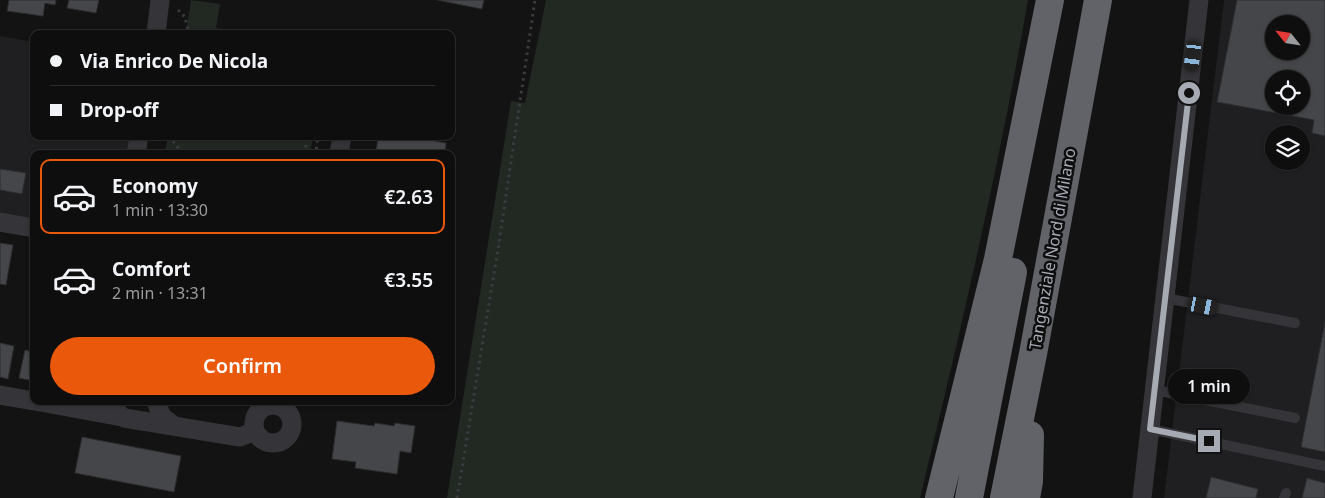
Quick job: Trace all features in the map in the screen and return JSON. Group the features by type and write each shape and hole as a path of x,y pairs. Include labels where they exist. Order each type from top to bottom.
{"highway":[{"path":"939,498 998,259 1050,0"},
{"name":"Tangenziale Nord di Milano","path":"969,498 1058,39 1061,0"},
{"name":"Tangenziale Nord di Milano","path":"1004,498 1033,354 1098,0"},
{"path":"1026,498 1029,481 1033,354"}],"street":[{"path":"156,30 160,0"},
{"path":"1142,498 1199,0"},
{"path":"0,222 30,227"},
{"path":"0,395 30,400"},
{"path":"55,405 240,437 255,431"},
{"path":"109,405 124,418"},
{"path":"158,405 162,417 173,425"},
{"path":"276,405 285,409 295,409 292,427 288,436 280,442 270,443 261,439 255,431 254,421 258,412 266,406 276,405"}],"lane":[{"path":"1165,298 1295,324"},
{"path":"1155,390 1295,418"},
{"path":"1150,429 1325,466"}],"path":[{"path":"457,498 535,0"}],"shaded area":[{"path":"191,0 220,4 216,28 226,30 187,30"},
{"path":"546,0 1028,0 992,188 920,498 447,498 511,101 525,103"},
{"path":"1224,0 1325,0 1325,498 1164,498"},
{"path":"0,36 30,41 30,140 133,140 132,150 30,150 30,221 0,216"},
{"path":"167,140 312,140 311,150 166,150"}],"building":[{"path":"9,0 56,0 55,5 45,3 43,16 7,11"},
{"path":"69,0 99,0 96,13 67,8"},
{"path":"437,0 484,0 482,9"},
{"path":"1237,0 1325,0 1325,136 1312,133 1314,120 1287,115 1310,115 1310,70 1265,70 1265,111 1217,102"},
{"path":"378,140 429,140 446,143 445,150 376,150"},
{"path":"0,169 26,173 22,194 0,190"},
{"path":"0,243 13,245 6,285 0,284"},
{"path":"1325,322 1325,452 1301,447"},
{"path":"0,343 14,346 8,379 0,377"},
{"path":"25,350 30,351 30,380 19,378"},
{"path":"337,421 374,426 375,423 394,426 395,423 415,426 411,453 400,451 397,474 355,468 356,462 332,459"},
{"path":"82,437 181,456 174,492 75,473"},
{"path":"1211,477 1258,489 1256,498 1206,498"},
{"path":"1307,478 1325,483 1325,498 1302,498"}],"route":[{"path":"1189,93 1150,429 1209,441"}]}
